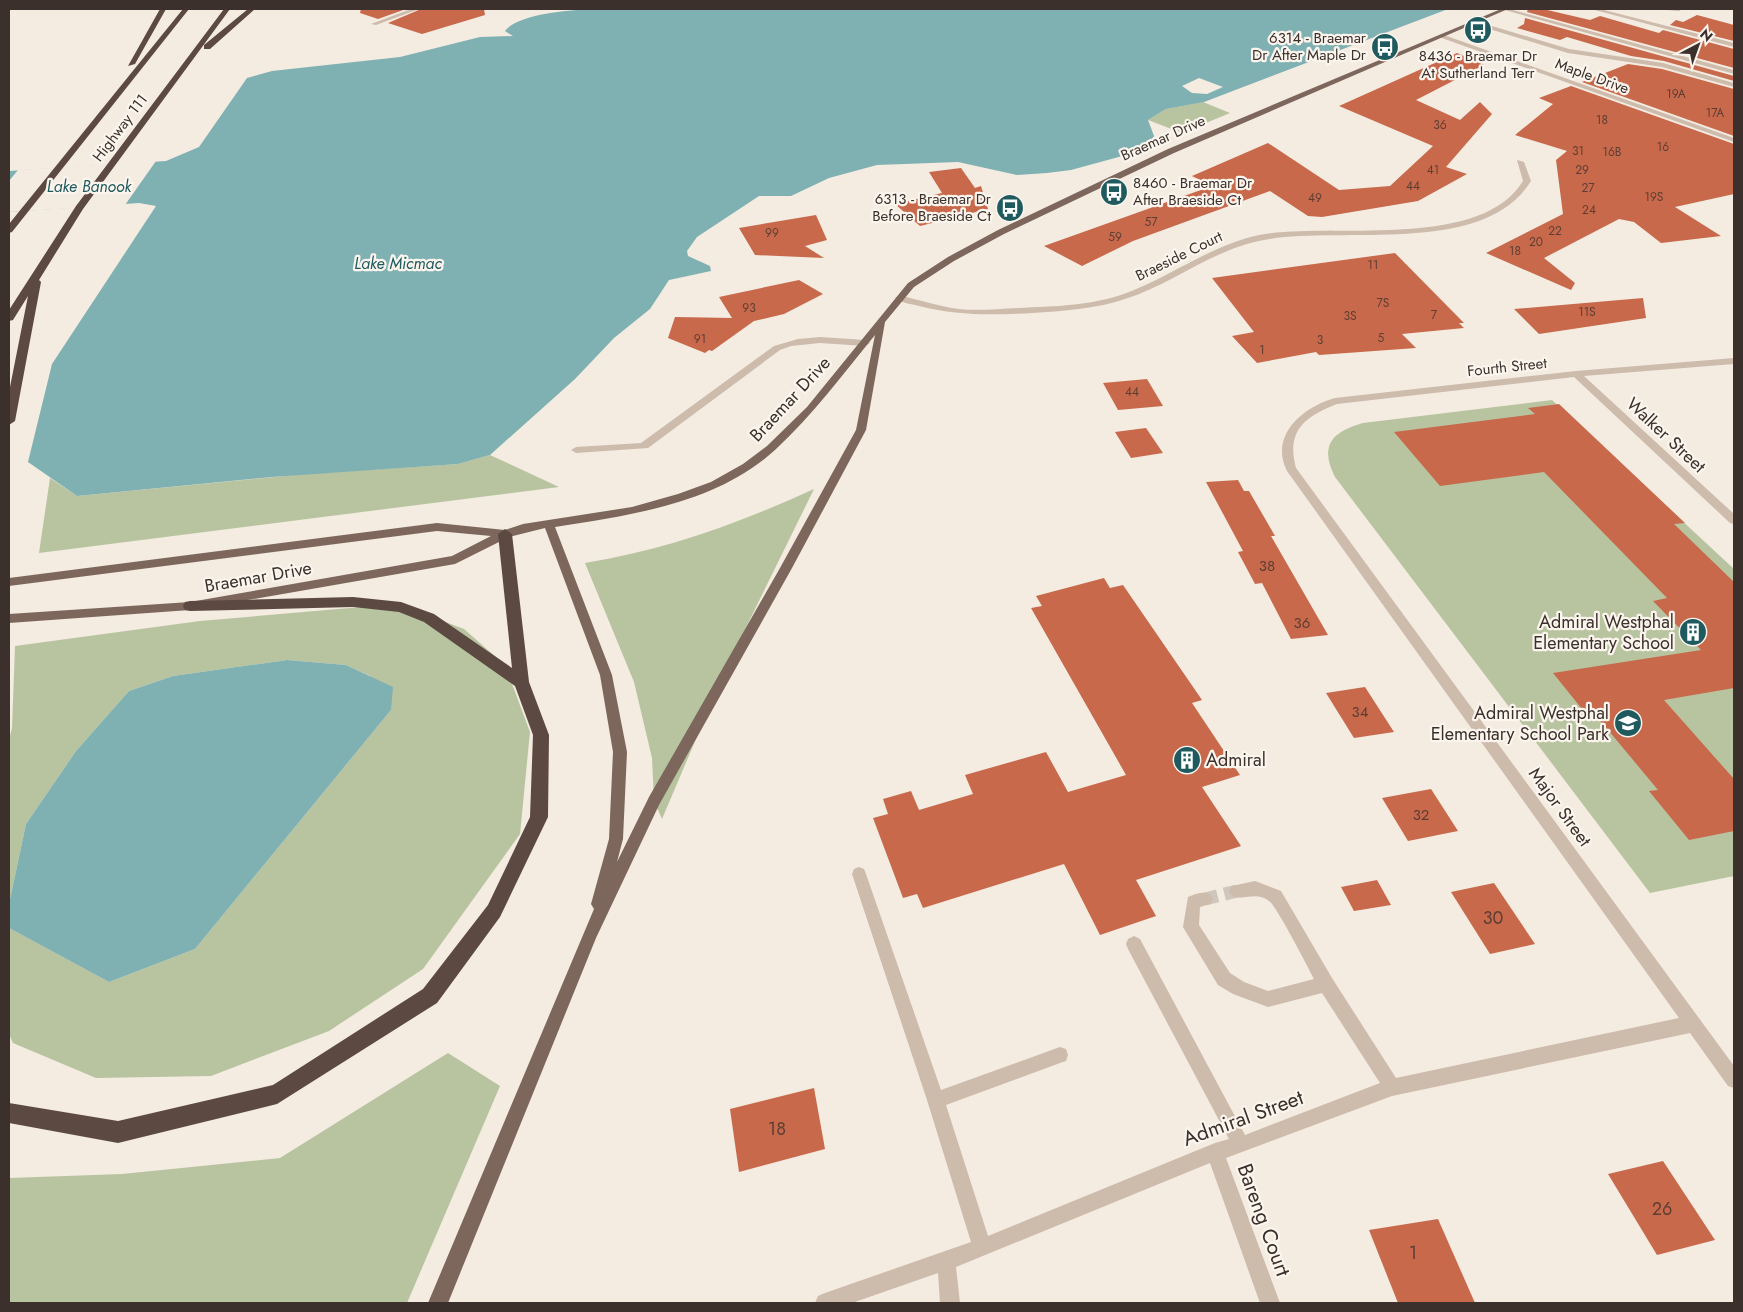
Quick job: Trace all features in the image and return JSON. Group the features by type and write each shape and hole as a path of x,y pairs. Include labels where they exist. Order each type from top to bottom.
{"highway":[{"path":"112,98 163,9"},
{"name":"Highway 111","path":"9,230 61,166 112,98 186,9"},
{"name":"Highway 111","path":"9,318 79,208 227,9"},
{"path":"186,64 252,9"},
{"path":"9,421 37,273"},
{"path":"9,1113 118,1132 277,1094 430,996 494,911 539,817 541,735 521,682 505,534"},
{"path":"190,606 353,602 401,607 429,618 521,682"}],"main road":[{"name":"Braemar Drive","path":"9,619 190,606 455,560 505,534 549,524 632,511 682,497 715,484 747,466 771,448 810,409 911,285 943,264 1001,232 1171,151 1504,9"},
{"path":"438,1303 590,935 654,801 786,568 861,430 882,322"},
{"path":"549,524 606,676 620,752 616,839 590,935"},
{"name":"Braemar Drive","path":"9,582 437,527 505,534"}],"street":[{"path":"374,24 416,9"},
{"path":"1504,9 1734,72"},
{"path":"1594,9 1734,45"},
{"path":"1657,9 1679,9"},
{"path":"1472,22 1568,51 1663,65 1734,85"},
{"name":"Maple Drive","path":"1442,36 1734,140"},
{"name":"Braeside Court","path":"899,298 951,310 986,312 1084,307 1135,292 1213,252 1240,242 1292,233 1396,234 1447,228 1496,210 1521,192 1527,181 1520,162"},
{"name":"Braemar Drive","path":"576,450 644,446 777,348 790,342 817,339 864,343"},
{"name":"Fourth Street","path":"1294,428 1298,421 1314,409 1335,401 1576,374 1734,361"},
{"name":"Walker Street","path":"1576,374 1734,520"},
{"name":"Major Street","path":"1294,428 1288,439 1287,451 1291,469 1734,1080"},
{"path":"859,874 936,1100 982,1248"},
{"path":"1237,890 1255,888 1276,896 1326,984 1392,1087"},
{"path":"1205,899 1193,902 1190,927 1224,979 1239,988 1268,999 1326,984"},
{"path":"1134,944 1241,1145"},
{"name":"Admiral Street","path":"825,1303 946,1259 982,1248 1215,1152 1241,1145 1392,1087 1692,1024"},
{"path":"936,1100 1060,1055"},
{"name":"Bareng Court","path":"1215,1152 1270,1303"},
{"path":"946,1259 950,1303"}],"green space":[{"path":"1203,102 1230,113 1182,133 1148,120 1166,109"},
{"name":"Admiral Westphal Elementary School Park","path":"1552,400 1734,569 1734,876 1650,893 1335,477 1330,466 1328,456 1331,441 1343,431 1363,423"},
{"path":"490,455 559,487 39,553 50,478 77,496 305,474 458,464"},
{"path":"814,489 727,666 662,819 654,801 652,758 634,682 585,563 645,551 702,534"},
{"path":"384,605 427,615 464,629 505,665 530,732 520,834 423,969 329,1031 211,1076 96,1078 13,1043 9,1034 9,928 109,982 195,949 391,710 370,676 346,665 287,660 173,676 129,691 76,751 26,824 9,904 9,740 12,728 15,646 200,621"},
{"path":"448,1053 500,1086 407,1303 9,1303 9,1178 122,1174 280,1158"}],"water":[{"name":"Lake Micmac","path":"587,9 1448,9 1204,102 1166,109 1148,120 1154,136 1151,144 1126,155 1071,170 1017,175 958,162 877,165 829,178 791,196 759,196 697,237 687,251 688,256 710,266 711,271 669,280 650,309 614,338 575,379 490,455 458,464 272,477 77,496 28,462 52,364 156,206 139,203 9,212 9,171 166,161 199,147 247,78 272,71 400,57 480,37 513,36 505,31 511,25 520,21 543,14"},
{"path":"287,660 346,665 393,687 391,710 195,949 109,982 9,928 9,904 26,824 76,751 129,691 173,676"}],"pier":[{"path":"1199,78 1223,87 1207,94 1192,93 1182,86"},
{"name":"Lake Banook","path":"156,161 125,205 9,212 9,181 18,170"}],"building":[{"path":"361,9 406,9 378,19 360,13"},
{"path":"421,9 484,9 485,15 422,34 388,23"},
{"path":"1528,9 1543,9 1590,20 1600,16 1659,33 1663,30 1734,49 1734,68 1527,12"},
{"path":"1697,15 1734,25 1734,41 1670,25 1676,20 1683,22"},
{"path":"1525,18 1734,76 1734,81 1664,61 1631,56 1567,37 1560,40 1517,28 1524,24"},
{"path":"1457,53 1484,65 1416,100 1460,120 1480,102 1492,114 1446,167 1467,174 1418,201 1322,217 1308,216 1270,191 1133,241 1082,266 1044,246 1212,186 1192,176 1268,143 1339,190 1390,186 1433,146 1339,106"},
{"path":"1628,64 1662,69 1734,89 1734,136 1582,82"},
{"path":"1571,86 1734,144 1734,194 1675,207 1721,236 1661,243 1634,222 1619,219 1544,258 1575,283 1571,290 1486,253 1563,214 1556,160 1567,151 1515,135 1553,104 1539,98"},
{"path":"961,168 975,188 981,186 988,209 920,226 895,204 942,193 929,172"},
{"path":"816,215 827,240 805,246 824,258 755,255 739,228"},
{"path":"1395,253 1464,323 1459,323 1464,328 1402,334 1416,348 1319,355 1316,352 1257,363 1232,336 1254,332 1212,278"},
{"path":"799,280 823,294 784,314 754,321 712,351 709,350 705,353 668,338 675,317 732,318 719,297"},
{"path":"1643,298 1646,318 1539,334 1514,309"},
{"path":"1147,379 1163,406 1118,410 1103,383"},
{"name":"Admiral Westphal Elementary School","path":"1559,404 1685,523 1674,524 1734,582 1734,688 1664,700 1734,779 1734,831 1689,840 1649,791 1658,790 1594,713 1586,714 1553,673 1701,650 1653,601 1667,598 1544,472 1440,486 1394,432 1535,414 1528,408"},
{"path":"1146,428 1163,453 1131,458 1115,432"},
{"path":"1238,480 1244,491 1249,491 1275,536 1271,536 1328,635 1291,639 1262,583 1255,584 1238,552 1243,551 1206,482"},
{"name":"Admiral","path":"1104,578 1110,588 1123,585 1202,700 1192,703 1240,775 1202,787 1241,846 1136,880 1156,916 1100,935 1064,864 923,908 917,894 903,898 873,818 888,814 883,799 911,791 919,810 973,794 965,775 1046,752 1068,792 1126,775 1031,608 1042,606 1036,596"},
{"path":"1365,687 1394,732 1354,738 1326,693"},
{"path":"1431,789 1458,831 1408,841 1382,798"},
{"path":"1377,880 1391,905 1354,911 1341,887"},
{"path":"1494,883 1535,944 1490,954 1451,892"},
{"path":"814,1088 825,1149 739,1172 730,1109"},
{"path":"1663,1161 1715,1240 1657,1255 1608,1174"},
{"path":"1438,1219 1475,1303 1398,1303 1369,1230"}],"tunnel":[{"path":"1205,899 1237,891"}],"place":[{"name":"8436 - Braemar Dr At Sutherland Terr","path":"1478,30"},
{"name":"6314 - Braemar Dr After Maple Dr","path":"1385,47"},
{"name":"8460 - Braemar Dr After Braeside Ct","path":"1114,192"},
{"name":"6313 - Braemar Dr Before Braeside Ct","path":"1010,208"},
{"name":"Admiral Westphal Elementary School","path":"1693,632"},
{"name":"Admiral Westphal Elementary School Park","path":"1628,723"},
{"name":"Admiral","path":"1187,760"}]}
